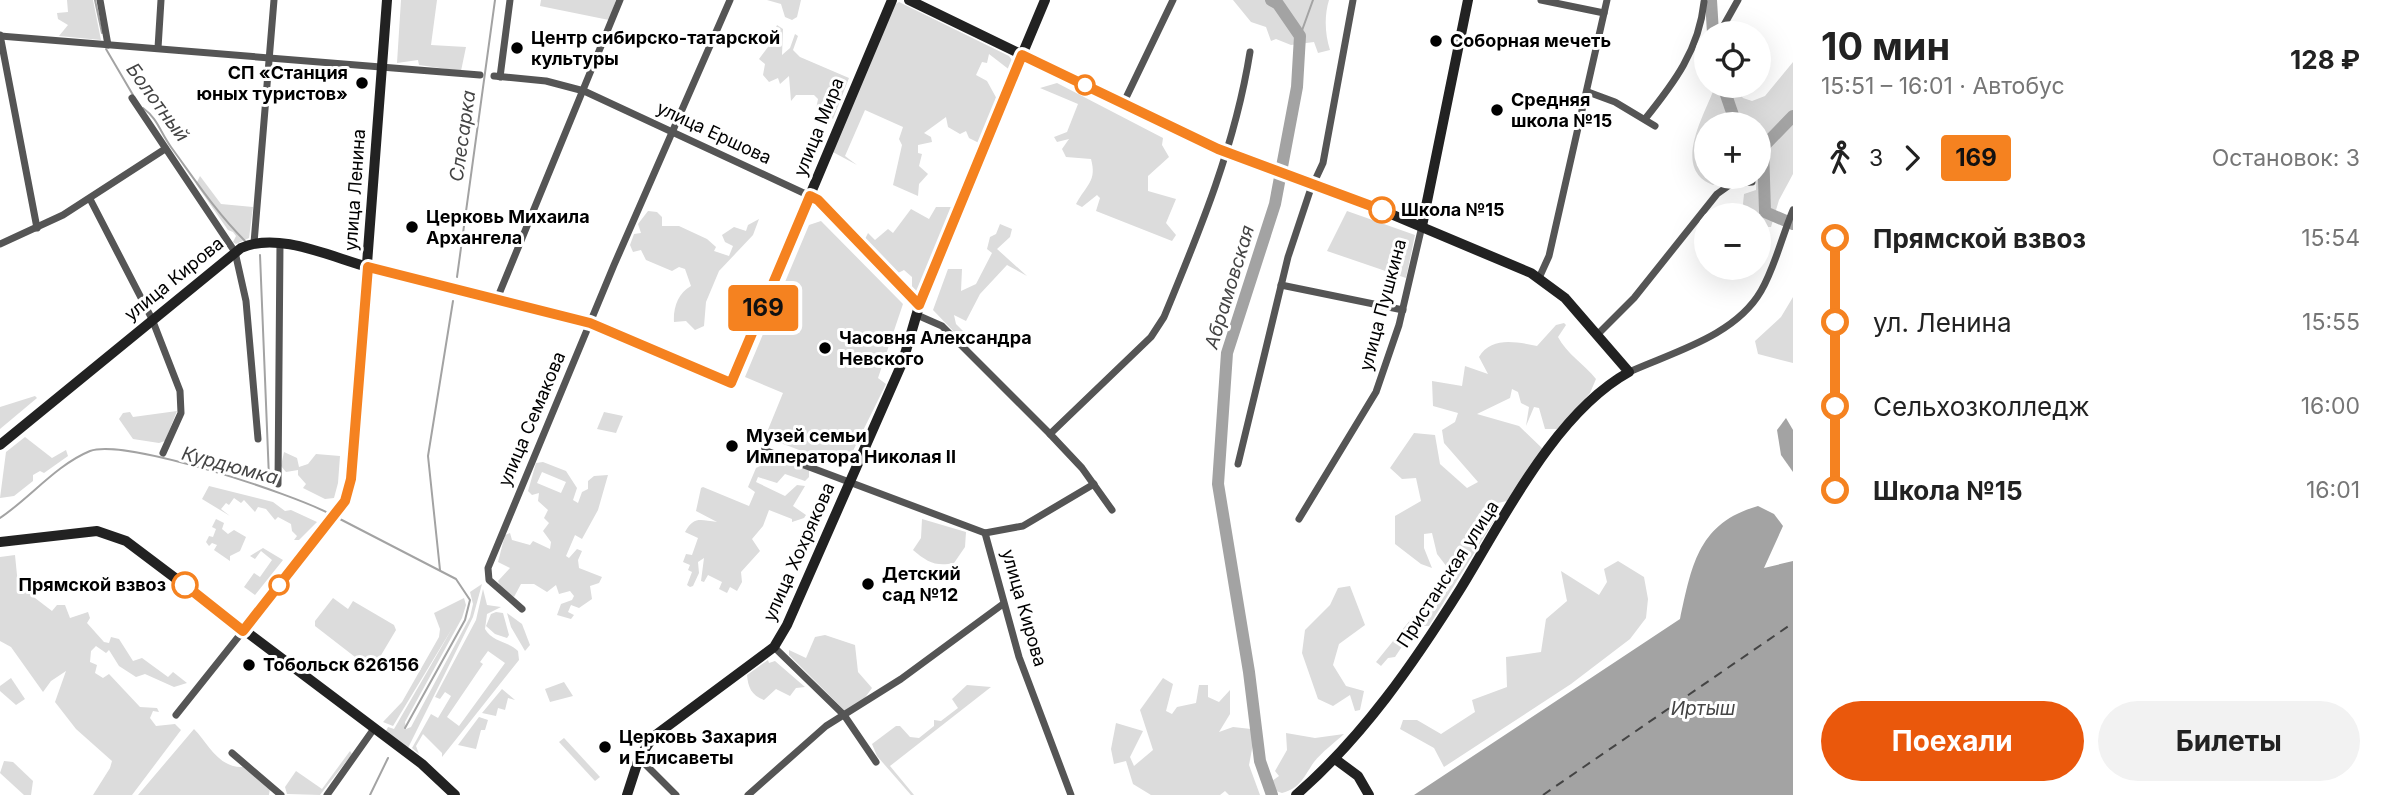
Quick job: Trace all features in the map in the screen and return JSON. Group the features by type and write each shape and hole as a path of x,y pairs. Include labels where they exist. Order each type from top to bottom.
{"main road":[{"name":"улица Ленина","path":"243,631 341,507 351,479 387,0"},
{"name":"улица Мира","path":"731,383 892,0"},
{"path":"909,0 1228,153 1422,226 1539,278 1565,298 1629,372"},
{"name":"улица Хохрякова","path":"627,795 639,758 653,737 774,647 787,625 898,374 918,310 1045,0"},
{"name":"улица Пушкина","path":"1422,226 1468,0"},
{"name":"улица Кирова","path":"0,445 234,252 254,243 280,244 368,267"},
{"name":"Пристанская улица","path":"1296,795 1335,758 1411,664 1547,454 1598,395 1629,372"},
{"path":"0,542 87,532 116,535 433,773 455,795"},
{"path":"1335,758 1357,776 1369,795"}],"street":[{"path":"100,0 108,45"},
{"path":"158,48 161,0"},
{"path":"254,243 274,0"},
{"name":"улица Ершова","path":"510,0 497,76 546,81 584,91 818,200 918,310 942,326 1050,433 1094,484 1112,510"},
{"path":"620,0 497,299 590,323 731,383"},
{"name":"улица Семакова","path":"522,609 489,580 488,568 590,323 730,0"},
{"path":"1123,104 1173,0"},
{"path":"1238,464 1309,182 1324,163 1353,0"},
{"path":"1541,0 1604,13"},
{"path":"1539,278 1549,256 1607,0"},
{"path":"1726,21 1738,0"},
{"path":"1645,118 1688,58 1700,30 1704,2"},
{"path":"37,228 0,35 480,75"},
{"path":"1050,433 1160,324 1228,153 1237,124 1250,52"},
{"path":"1588,92 1645,118 1656,126"},
{"path":"132,98 234,252 246,301 258,439"},
{"path":"0,244 37,228 90,199 165,149"},
{"path":"1598,334 1634,298 1717,194 1724,189"},
{"path":"90,199 152,319 182,403 181,412 163,453"},
{"path":"1629,372 1711,335 1749,307 1762,290 1793,210"},
{"name":"улица Пушкина","path":"1300,519 1376,392 1403,310 1422,226"},
{"path":"278,484 280,244"},
{"name":"улица Кирова","path":"368,267 497,299"},
{"path":"1282,285 1403,310"},
{"name":"улица Кирова","path":"764,450 848,484 985,533 1023,671 1071,795"},
{"path":"985,533 1023,527 1094,484"},
{"path":"748,795 794,752 844,715 901,679 1003,604"},
{"path":"176,715 243,631"},
{"path":"774,647 844,715 876,762"},
{"path":"327,795 377,733"},
{"path":"232,753 270,782 281,795"},
{"path":"639,758 676,795"}],"shaded area":[{"path":"67,0 93,0 101,40 59,36 68,25 58,19 57,13 68,12"},
{"path":"401,0 437,0 431,45 466,47 461,71 419,65 418,60 397,63"},
{"path":"541,0 616,0 609,20 540,6"},
{"path":"767,0 801,0 797,17 792,20 785,17 781,4"},
{"path":"1233,0 1329,0 1326,25 1330,50 1318,53 1314,42 1291,45 1276,39 1271,41 1266,27 1251,22"},
{"path":"899,2 1009,56 1014,63 1011,71 989,54 987,63 982,62 976,75 987,81 998,101 981,144 969,138 966,131 960,134 948,127 946,117 924,133 931,137 932,142 918,145 918,153 922,154 919,166 928,174 919,184 918,196 893,185 903,127 865,110 845,156 857,165 831,151 894,5"},
{"path":"777,25 783,29 782,55 790,48 795,34 798,36 793,50 800,57 849,78 833,119 822,109 816,109 818,99 814,95 796,95 791,101 789,76 780,84 778,78 769,82 763,75 765,64 759,59 768,47"},
{"path":"1793,62 1793,174 1779,200 1771,227 1771,203 1743,203 1744,194 1756,189 1771,189 1771,112 1704,112 1710,98 1743,98 1752,101 1771,98 1771,89"},
{"path":"1057,83 1163,138 1162,145 1169,157 1148,176 1148,191 1176,199 1166,223 1176,235 1172,241 1096,211 1100,198 1097,195 1082,207 1076,204 1092,178 1093,166 1091,159 1066,157 1062,149 1069,139 1057,142 1054,137 1067,132 1078,104 1040,88"},
{"path":"200,176 221,204 253,207 249,238 236,244 233,242 236,236 228,230 196,184"},
{"path":"936,207 952,207 916,298 912,277 904,270 898,273 890,270 887,262 883,262 865,239 868,233 875,240 888,229 893,233 911,209 929,219"},
{"path":"648,211 657,212 662,217 662,226 679,226 707,239 716,247 714,251 729,256 733,246 725,242 722,235 734,227 746,231 748,225 759,219 753,235 719,271 706,302 704,326 695,330 686,321 674,322 677,301 691,286 685,269 679,267 672,271 646,260 641,250 633,252 630,245 634,234 641,233 638,224"},
{"path":"1347,211 1415,235 1406,278 1327,251"},
{"path":"821,221 903,304 878,378 886,384 849,459 841,466 765,437 783,393 745,377 809,225"},
{"path":"1000,224 1012,229 1010,237 997,249 1027,276 1007,265 980,294 966,321 954,315 956,324 964,332 959,337 933,310 948,269 962,269 961,291 976,284 992,253 987,249 990,237 996,234"},
{"path":"1793,297 1793,363 1758,354 1755,341 1781,317"},
{"path":"1556,325 1566,325 1558,337 1596,379 1590,393 1557,429 1545,429 1539,408 1534,407 1526,426 1529,407 1521,403 1518,392 1512,389 1510,398 1477,414 1519,426 1544,450 1507,501 1493,504 1497,516 1429,626 1422,626 1407,639 1395,657 1388,658 1381,666 1376,662 1424,603 1447,567 1437,554 1432,533 1424,534 1424,548 1432,568 1421,564 1395,544 1395,516 1421,501 1416,478 1402,479 1390,468 1414,433 1435,435 1440,464 1467,488 1478,482 1444,443 1442,430 1455,422 1458,413 1433,406 1432,381 1462,386 1465,366 1488,374 1479,357 1490,346 1505,342 1537,346"},
{"path":"35,396 37,398 0,429 0,407"},
{"path":"177,411 165,441 159,443 133,439 119,419 123,413 130,412 133,417"},
{"path":"604,412 623,416 616,433 597,429"},
{"path":"25,437 52,458 66,450 68,456 44,473 40,471 33,475 33,481 14,496 0,498 6,452"},
{"path":"284,452 297,458 299,467 308,464 316,454 340,456 334,498 325,499 303,488 306,484 298,475 298,470 286,472 281,466"},
{"path":"776,458 809,470 809,477 805,481 785,474 777,483 758,477 756,482 785,496 797,485 805,486 793,506 806,515 804,518 792,522 792,519 769,510 763,526 752,539 760,551 741,572 742,582 737,591 730,587 727,593 719,589 722,582 708,575 704,582 701,581 704,558 698,562 699,573 693,586 687,585 692,572 688,570 690,565 683,562 686,554 692,555 698,538 685,532 695,521 717,522 696,511 701,488 749,506 755,492 748,487 756,468"},
{"path":"543,462 566,471 577,488 573,500 578,503 582,492 588,489 588,481 594,476 608,475 598,510 582,539 575,535 566,556 569,558 577,549 582,551 578,560 579,568 602,577 599,583 590,586 592,599 579,608 571,605 568,612 574,615 571,619 557,615 561,604 572,600 574,596 570,591 559,594 556,585 547,592 534,584 521,584 514,597 501,588 498,581 510,568 498,562 505,535 510,533 512,540 530,545 533,541 550,549 551,542 543,531 549,523 544,518 548,510 538,501 539,493 532,495 528,491 536,463","holes":["542,472 566,482 561,493 537,483"]},
{"path":"209,486 273,502 285,511 291,510 317,522 299,540 294,540 297,536 292,531 291,524 278,517 275,520 266,509 258,507 255,512 244,500 241,503 234,498 229,505 226,503 221,509 230,516 202,499"},
{"path":"216,519 224,523 222,529 228,534 234,530 246,537 240,551 230,556 230,561 214,550 217,545 212,543 209,546 206,542 209,536 213,537 216,529 212,527"},
{"path":"922,519 966,532 965,547 954,563 932,562 913,550 921,538"},
{"path":"263,548 283,560 255,595 244,587 254,573 260,577 272,560 261,551 255,559 250,556"},
{"path":"15,555 18,585 52,611 57,605 65,605 70,618 88,612 90,618 87,623 104,642 109,643 111,637 119,639 133,661 142,658 168,677 173,672 187,683 174,687 145,674 136,677 119,666 109,650 106,653 96,646 91,651 90,662 97,665 95,673 103,678 109,674 140,707 157,708 159,712 153,711 150,718 156,726 175,724 181,730 132,795 93,795 112,761 76,729 55,702 66,671 51,681 43,692 11,647 0,641 0,557"},
{"path":"1618,561 1644,577 1648,599 1646,618 1630,639 1571,684 1444,767 1434,748 1400,729 1403,720 1417,720 1441,734 1475,712 1472,700 1507,687 1506,657 1541,652 1546,619 1567,601 1561,571 1599,595 1607,582 1604,569"},
{"path":"482,584 473,617 408,748 385,733 388,727 394,729 453,627 393,726 383,722 402,702 439,637 440,629 434,613 464,598 466,605 462,618 405,722 406,729 411,727 470,617 473,604 470,592"},
{"path":"1350,586 1365,625 1339,644 1333,665 1346,686 1364,691 1360,710 1355,711 1350,695 1333,706 1318,699 1302,653 1305,630 1330,605 1338,588"},
{"path":"483,589 487,605 501,607 487,614 485,629 492,637 518,651 519,660 442,757 442,753 423,734 416,746 419,754 412,748 431,714 438,718 451,696 445,692 440,699 435,697 476,620","holes":["488,651 505,663 459,726 447,717 483,664 480,662"]},
{"path":"333,598 348,609 353,601 394,625 396,630 374,667 368,667 315,626 315,621"},
{"path":"503,613 509,635 507,638 495,634 486,626 491,614"},
{"path":"507,613 522,624 530,645 525,651 511,627"},
{"path":"825,635 855,645 858,672 872,688 864,699 845,711 789,655 789,650 806,658 815,637"},
{"path":"768,660 769,663 775,661 805,687 796,688 790,696 776,689 764,700 756,696 749,687 747,675"},
{"path":"11,678 25,699 16,705 0,691 0,686"},
{"path":"1163,678 1173,684 1166,711 1172,714 1177,707 1196,703 1199,685 1208,685 1208,697 1219,702 1230,690 1230,714 1219,732 1233,727 1251,729 1253,744 1249,765 1260,795 1229,795 1225,791 1220,795 1151,795 1133,784 1126,761 1114,764 1111,749 1116,723 1143,731 1130,757 1134,766 1153,750 1140,710"},
{"path":"564,682 573,696 550,702 545,689"},
{"path":"967,685 991,687 890,766 914,795 911,795 877,756 872,744 896,726 900,726 910,737 919,738 934,726 934,720 941,721 958,708 952,699"},
{"path":"502,689 515,700 508,698 505,710 498,708 496,716 482,713"},
{"path":"479,717 488,720 485,730 481,730 476,749 458,745"},
{"path":"194,729 220,759 243,767 270,788 269,795 138,795"},
{"path":"1286,733 1315,738 1344,734 1317,758 1298,785 1282,793 1276,791 1272,781 1279,776 1275,771 1287,750"},
{"path":"564,738 600,777 595,781 559,742"},
{"path":"350,751 352,754 320,795 287,794 285,787 296,771 322,789"},
{"path":"4,761 13,762 33,781 31,795 24,795 0,773"}],"water":[{"path":"1786,418 1793,430 1793,472 1781,455 1777,430"},
{"name":"Иртыш","path":"1758,506 1774,514 1783,526 1764,568 1793,561 1793,795 1414,795 1680,619 1694,564 1710,535 1722,523"}],"waterway":[{"name":"Болотный","path":"95,0 102,33"},
{"name":"Слесарка","path":"457,277 495,0"},
{"name":"Абрамовская","path":"1271,0 1278,4 1300,36 1297,87 1275,204 1227,353 1218,484 1249,672 1260,761 1272,795"},
{"name":"Абрамовская","path":"1300,36 1313,0"},
{"path":"1711,0 1712,21"},
{"name":"Болотный","path":"106,49 133,95"},
{"path":"1727,98 1732,112"},
{"name":"Болотный","path":"143,108 156,121 206,196 245,241"},
{"path":"1771,139 1793,116"},
{"path":"1764,189 1765,212 1793,224"},
{"name":"Болотный","path":"260,255 269,478"},
{"name":"Слесарка","path":"440,570 428,456 453,301"},
{"name":"Курдюмка","path":"0,518 54,473 78,457 90,451 109,449 172,460 209,470 282,494 330,514"},
{"name":"Курдюмка","path":"338,518 456,579 470,600 465,620 405,728"},
{"name":"Курдюмка","path":"370,795 388,758"}],"ferry route":[{"path":"1543,795 1793,623"}],"bus line":[{"name":"169","path":"185,585 243,631 345,501 351,479 368,267 590,323 731,383 810,196 818,200 919,305 1022,55 1218,149 1382,210"}],"place":[{"name":"Соборная мечеть","path":"1436,41"},
{"name":"Центр сибирско-татарской культуры","path":"517,48"},
{"name":"СП «Станция юных туристов»","path":"362,83"},
{"name":"Средняя школа №15","path":"1497,110"},
{"name":"Школа №15","path":"1382,210"},
{"name":"Церковь Михаила Архангела","path":"412,227"},
{"name":"Часовня Александра Невского","path":"825,348"},
{"name":"Музей семьи Императора Николая II","path":"732,446"},
{"name":"Детский сад №12","path":"868,584"},
{"name":"Прямской взвоз","path":"185,585"},
{"name":"Тобольск 626156","path":"249,665"},
{"name":"Церковь Захария и Елисаветы","path":"605,747"}]}
